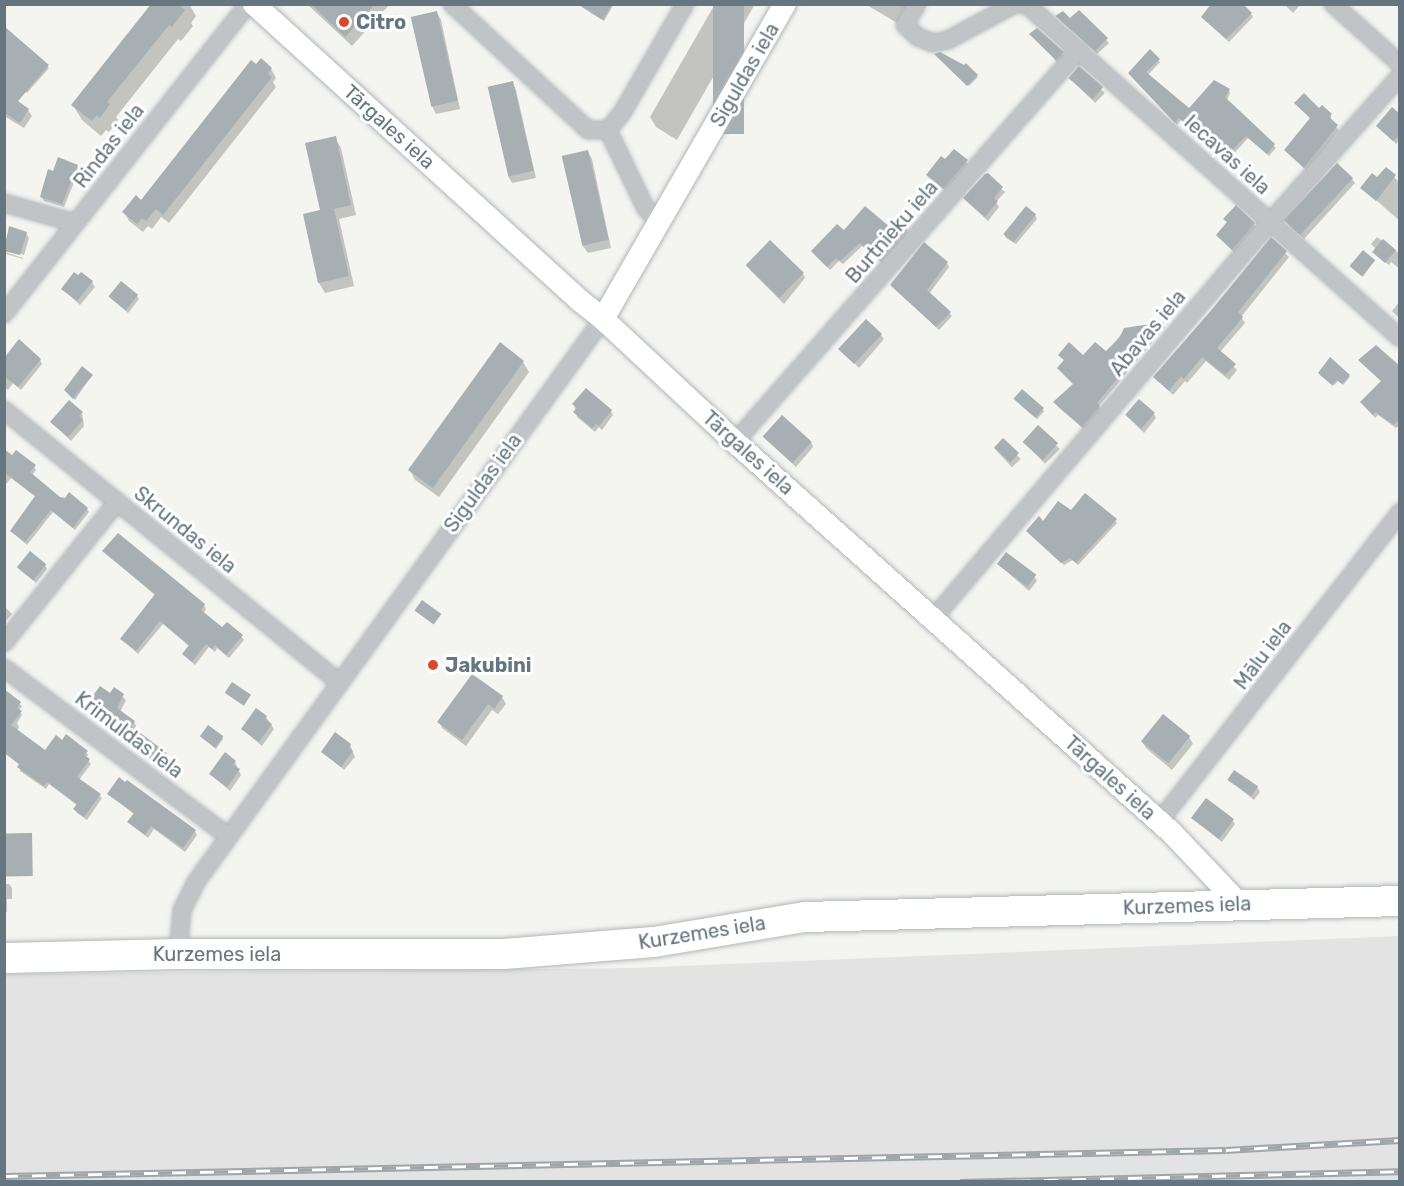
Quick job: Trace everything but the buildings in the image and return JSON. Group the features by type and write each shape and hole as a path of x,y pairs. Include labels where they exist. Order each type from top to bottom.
{"highway":[{"name":"Kurzemes iela","path":"4,958 178,954 504,954 654,942 805,917 1400,901"}],"street":[{"name":"Rindas iela","path":"4,314 248,4"},
{"name":"Tārgales iela","path":"254,4 579,300 603,319 735,442 1159,822 1240,904"},
{"path":"452,4 588,130 608,130"},
{"path":"608,130 622,113 685,4"},
{"name":"Siguldas iela","path":"178,954 182,910 196,882 603,319 785,4"},
{"path":"918,4 905,25 918,37 933,43 948,40 1020,4"},
{"name":"Iecavas iela","path":"1026,4 1400,338"},
{"path":"1333,4 1400,64"},
{"name":"Burtnieku iela","path":"735,442 1079,50"},
{"name":"Abavas iela","path":"932,620 1270,222 1400,76"},
{"path":"608,130 646,208 660,222"},
{"path":"4,203 75,223"},
{"name":"Skrundas iela","path":"4,410 339,682"},
{"path":"4,643 117,502"},
{"name":"Mālu iela","path":"1159,822 1400,512"},
{"name":"Krimuldas iela","path":"4,668 228,836"}],"shaded area":[{"path":"1399,936 1399,1181 5,1181 4,974 633,968"}],"railway":[{"path":"4,1176 1226,1150 1400,1140"},
{"path":"960,1182 1400,1171"}],"place":[{"name":"Citro","path":"344,22"},
{"name":"Jakubini","path":"433,665"}]}
